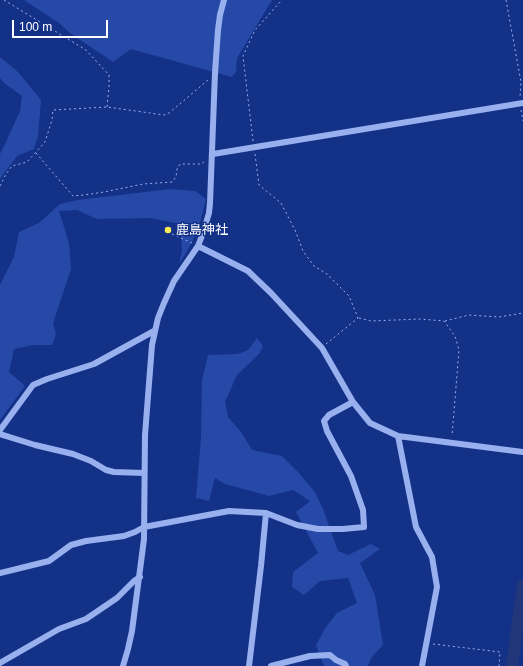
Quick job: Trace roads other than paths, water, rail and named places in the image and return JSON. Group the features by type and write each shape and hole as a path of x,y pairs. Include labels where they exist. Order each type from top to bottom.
{"street":[{"path":"123,666 132,630 140,577 144,528 144,435 154,331 169,290 198,246 206,222 210,203 215,73 218,30 223,0"},
{"path":"212,157 254,148 521,104"},
{"path":"198,246 248,271 271,293 322,348 353,402 370,423 398,436 521,452"},
{"path":"0,430 33,385 94,364 154,331"},
{"path":"0,573 49,561 71,545 86,541 124,536 144,528 229,511 266,513 297,525 318,529 364,527 363,510 351,476 324,422 329,415 353,402"},
{"path":"0,434 35,445 74,454 91,461 106,470 114,472 144,473"},
{"path":"398,436 416,527 432,557 437,587 422,666"},
{"path":"249,666 266,513"},
{"path":"0,663 59,629 86,619 117,598 140,577"},
{"path":"271,666 310,656 330,655 346,666"}],"waterway":[{"path":"512,666 523,585"}],"place":[{"name":"鹿島神社","path":"168,230"}]}
